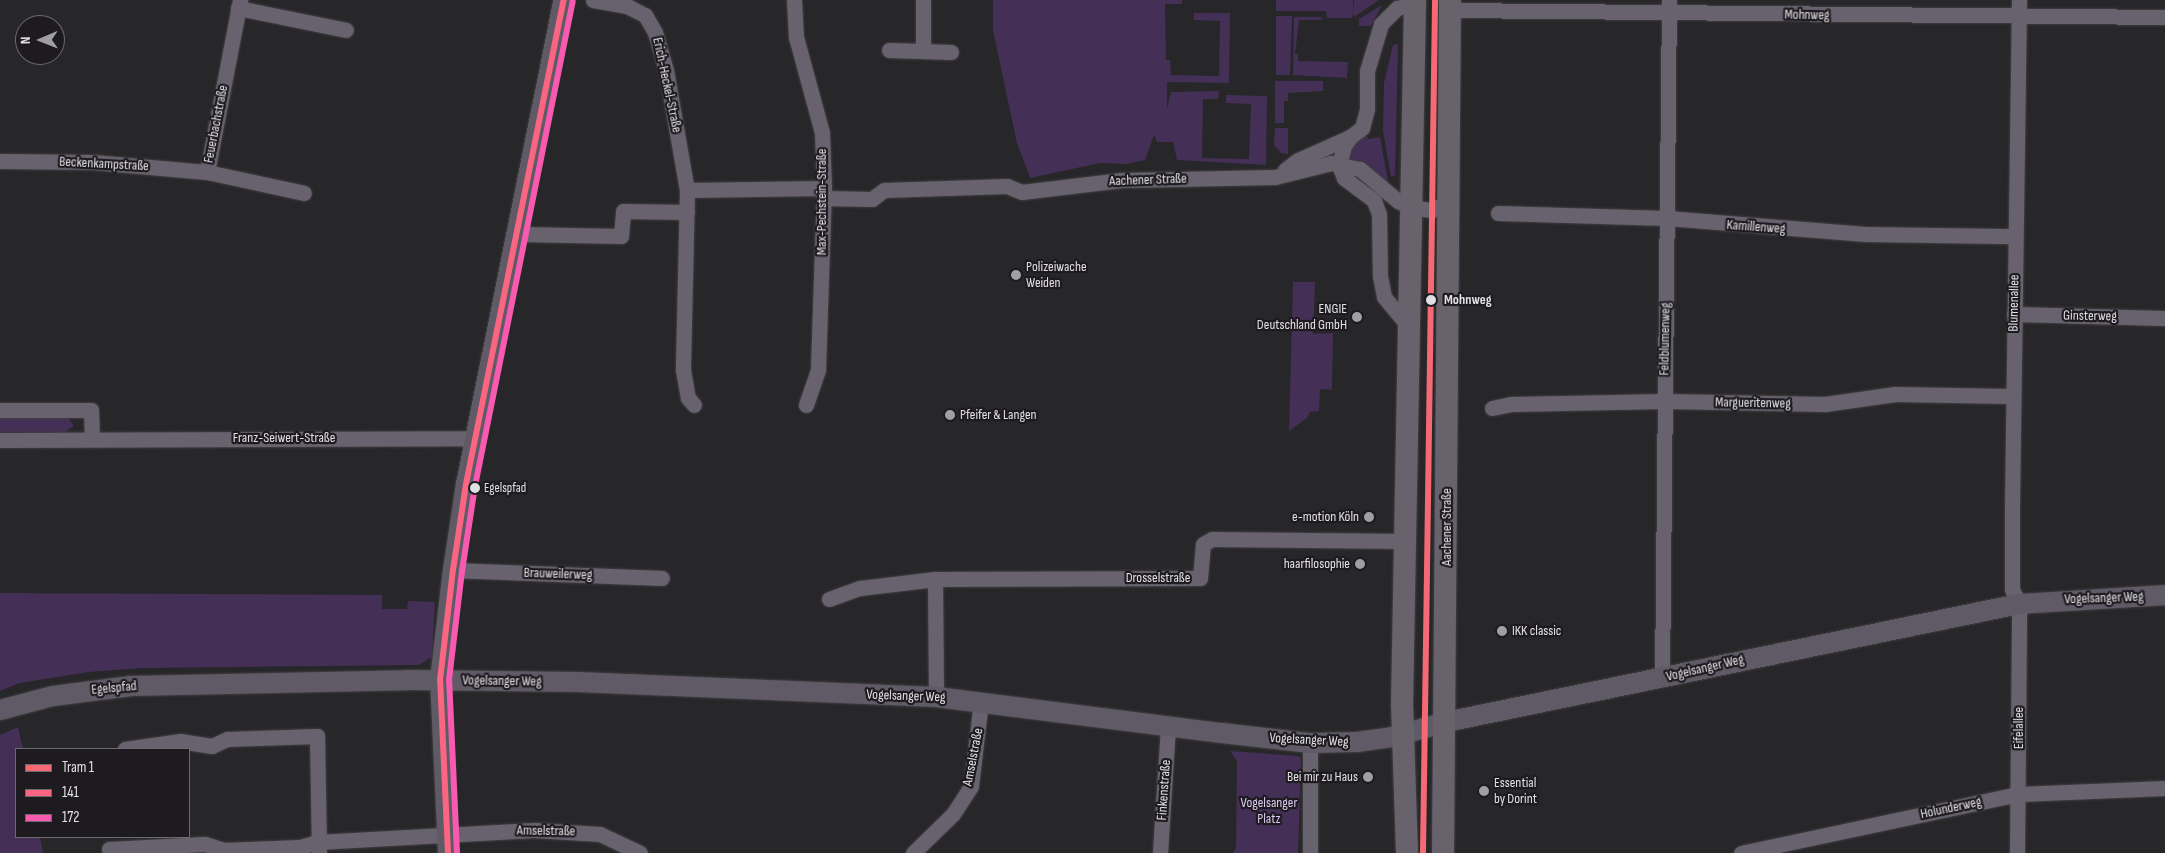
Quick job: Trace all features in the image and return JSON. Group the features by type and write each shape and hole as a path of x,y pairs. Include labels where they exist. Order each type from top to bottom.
{"main road":[{"path":"1407,853 1403,734 1407,324 1415,2"},
{"name":"Aachener Straße","path":"1443,853 1446,722 1450,5"}],"street":[{"path":"448,853 440,680 453,570 476,438 564,0"},
{"name":"Erich-Heckel-Straße","path":"593,0 628,6 645,14 655,32 666,70 687,190 683,370 688,398 694,405"},
{"name":"Max-Pechstein-Straße","path":"794,0 796,37 822,133 824,193 818,370 806,406"},
{"path":"923,0 923,51"},
{"name":"Blumenallee","path":"2019,0 2012,589 2019,604"},
{"path":"1407,324 1384,296 1380,276 1379,214 1374,201 1344,178 1340,165 1344,146 1362,128 1367,109 1368,71 1381,24 1397,8 1415,2"},
{"name":"Feuerbachstraße","path":"304,193 207,172 239,4 346,30"},
{"name":"Mohnweg","path":"1450,5 1669,7 2019,18 2165,17"},
{"name":"Feldblumenweg","path":"1662,678 1669,7"},
{"path":"889,50 950,52"},
{"path":"1275,177 1298,160 1350,138"},
{"name":"Beckenkampstraße","path":"0,161 93,162 207,172"},
{"name":"Aachener Straße","path":"824,193 872,199 884,190 1007,186 1022,192 1121,180 1275,177 1322,164 1360,169 1398,201 1410,207 1432,210 1450,201"},
{"path":"687,190 824,193"},
{"path":"518,234 621,236 623,211 687,212"},
{"name":"Kamillenweg","path":"1498,213 1667,218 1865,234 2015,236"},
{"name":"Ginsterweg","path":"2014,314 2165,318"},
{"name":"Margueritenweg","path":"1492,408 1511,404 1665,401 1803,404 1894,394 2014,396"},
{"path":"0,410 91,410 92,438"},
{"name":"Franz-Seiwert-Straße","path":"0,440 92,438 476,438"},
{"name":"Drosselstraße","path":"829,599 860,588 935,579 1196,578 1202,573 1203,544 1212,539 1406,541"},
{"name":"Brauweilerweg","path":"453,570 662,578"},
{"path":"935,579 936,697"},
{"name":"Vogelsanger Weg","path":"440,680 588,682 936,697 981,701 1168,727 1310,742 1357,742 1403,734 1446,722 1662,678 1736,660 2019,604 2165,595"},
{"name":"Eifelallee","path":"2017,853 2019,604"},
{"name":"Egelspfad","path":"0,710 53,696 131,686 440,680"},
{"name":"Amselstraße","path":"913,853 953,814 971,786 981,701"},
{"name":"Finkenstraße","path":"1160,853 1168,727"},
{"path":"132,748 180,741 212,746 227,739 317,736 321,822 318,848"},
{"path":"1310,742 1310,853"},
{"name":"Holunderweg","path":"1741,853 2018,794 2165,788"},
{"name":"Amselstraße","path":"109,846 205,844 224,850 318,848 447,833 569,830 600,834 640,853"}],"green space":[{"path":"993,0 1182,0 1182,4 1165,4 1166,60 1170,60 1171,75 1219,76 1220,21 1194,20 1194,13 1230,13 1229,83 1167,82 1167,109 1171,92 1219,91 1218,99 1203,99 1202,158 1249,159 1251,104 1226,103 1226,95 1267,96 1266,165 1177,160 1173,142 1157,142 1154,135 1145,160 1126,164 1100,163 1030,178 1017,143 993,31"},
{"path":"1276,0 1353,0 1353,10 1354,0 1379,0 1354,17 1353,13 1352,18 1327,18 1326,11 1276,11"},
{"path":"1382,5 1371,26 1359,26 1359,19"},
{"path":"1276,16 1292,16 1290,75 1276,75"},
{"path":"1294,17 1321,17 1322,20 1299,20 1295,54 1298,54 1298,61 1348,62 1347,78 1293,75"},
{"path":"1398,44 1395,175 1391,177 1383,131 1384,83 1393,45"},
{"path":"1275,81 1323,81 1323,91 1288,93 1288,101 1284,101 1284,123 1275,123"},
{"path":"1275,128 1288,128 1288,154 1281,153 1274,145"},
{"path":"1364,133 1369,139 1380,137 1389,186 1346,160 1351,146"},
{"path":"1293,282 1315,282 1313,334 1333,333 1332,390 1320,389 1319,411 1310,412 1307,418 1289,431"},
{"path":"0,418 68,418 74,426 65,432 0,432"},
{"path":"0,593 382,595 382,609 407,609 408,601 435,602 432,657 419,665 142,668 89,672 20,683 0,691"},
{"path":"18,727 23,748 15,748 15,838 40,838 43,853 0,853 0,735"},
{"name":"Vogelsanger Platz","path":"1230,751 1298,756 1301,759 1298,853 1233,853 1236,847 1237,761"}],"tram line":[{"name":"1","path":"1423,853 1435,0"}],"transit line":[{"name":"141","path":"448,853 440,680 453,570 466,484 564,0"},
{"name":"172","path":"457,853 449,680 462,571 475,486 573,2"}],"place":[{"name":"Polizeiwache Weiden","path":"1016,275"},
{"name":"Mohnweg","path":"1431,300"},
{"name":"ENGIE Deutschland GmbH","path":"1357,317"},
{"name":"Pfeifer & Langen","path":"950,415"},
{"name":"Egelspfad","path":"475,488"},
{"name":"e-motion Köln","path":"1369,517"},
{"name":"haarfilosophie","path":"1360,564"},
{"name":"IKK classic","path":"1502,631"},
{"name":"Bei mir zu Haus","path":"1368,777"},
{"name":"Essential by Dorint","path":"1484,791"}]}
